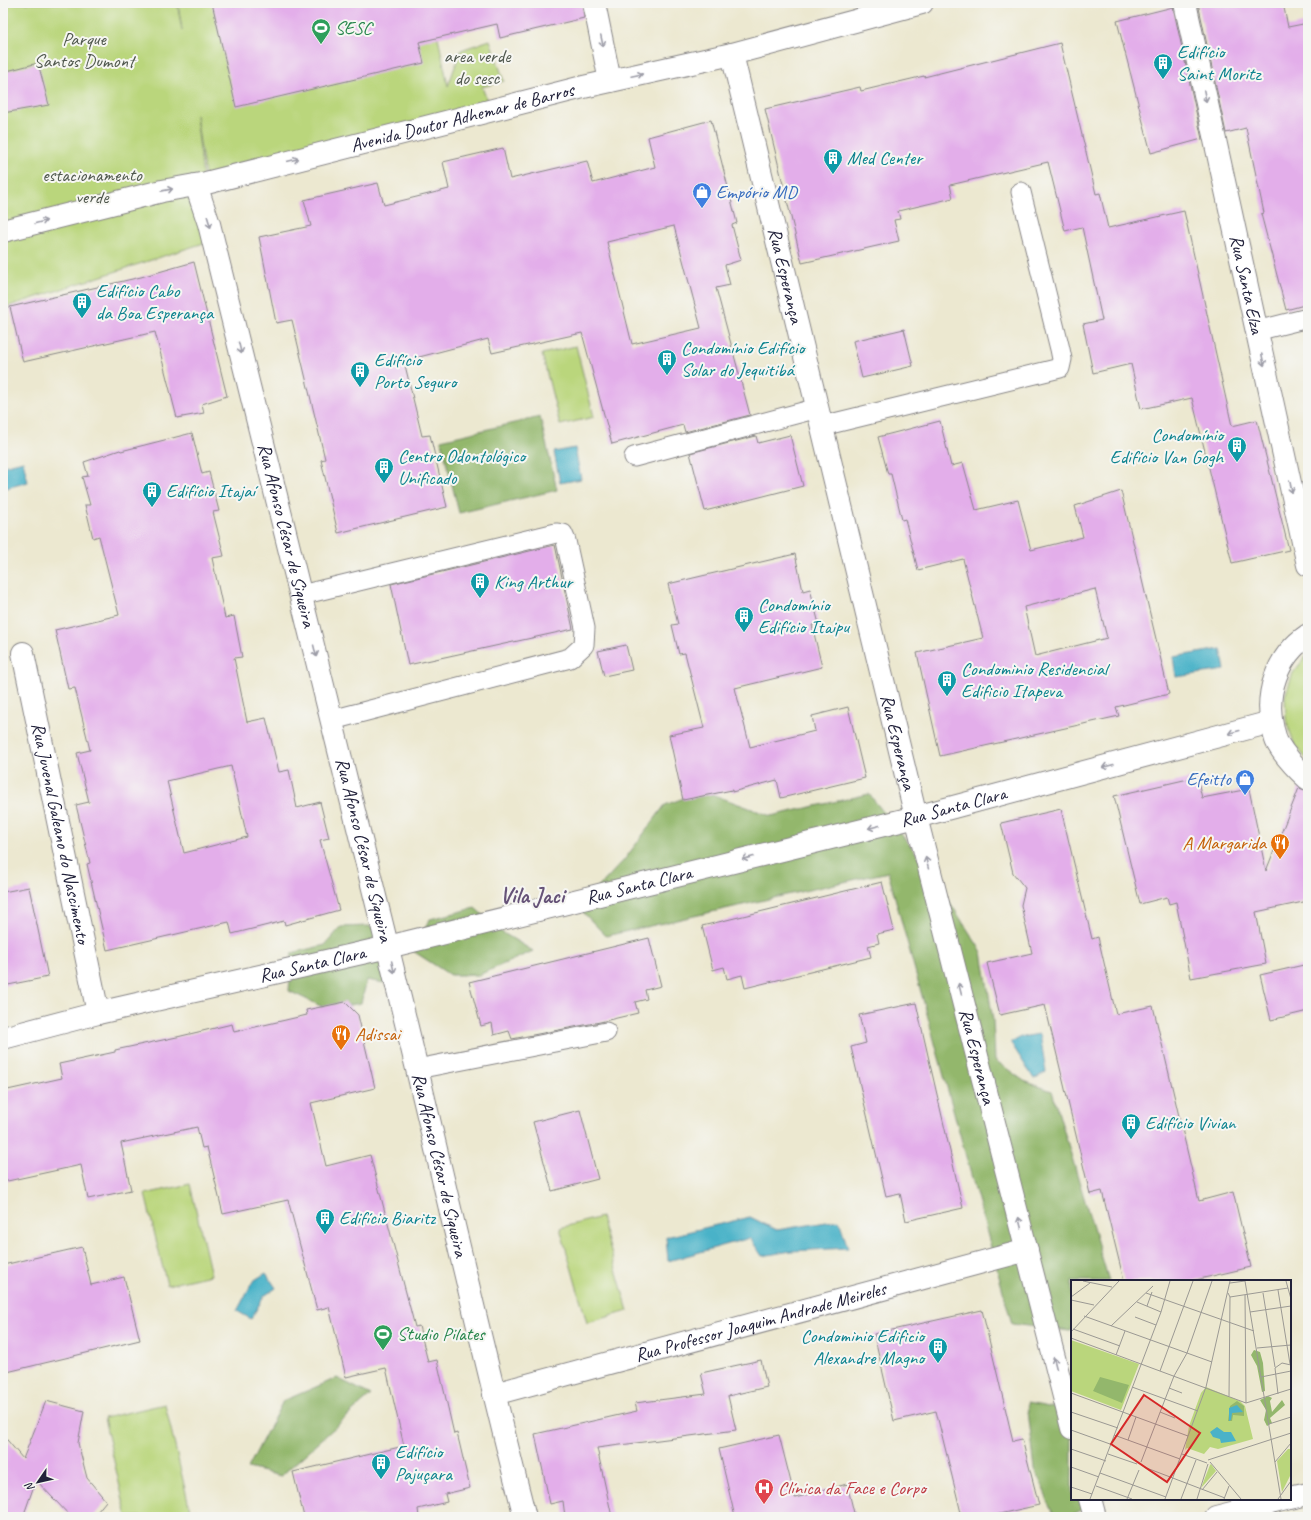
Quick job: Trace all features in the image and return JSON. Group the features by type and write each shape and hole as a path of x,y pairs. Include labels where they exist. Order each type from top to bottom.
{"street":[{"path":"594,3 610,81"},
{"name":"Avenida Doutor Adhemar de Barros","path":"3,231 162,191 196,185 610,81 732,54 922,3"},
{"name":"Rua Santa Elza","path":"1185,3 1308,565"},
{"name":"Rua Esperança","path":"732,54 916,817 1026,1250 1067,1387 1071,1420"},
{"name":"Rua Afonso César de Siqueira","path":"196,185 210,224 388,947 494,1394 525,1517"},
{"path":"1308,636 1298,642 1281,663 1271,689 1270,716 1277,743 1291,765 1308,779"},
{"name":"Rua Juvenal Galeano do Nascimento","path":"23,653 98,1014"},
{"name":"Rua Santa Clara","path":"3,1038 98,1014 388,947 916,817 1271,722"},
{"name":"Rua Professor Joaquim Andrade Meireles","path":"494,1394 1026,1250"},
{"path":"1291,1498 1308,1494"},
{"path":"1090,1500 1095,1517"},
{"path":"1216,1517 1282,1500"}],"lane":[{"path":"634,457 1060,368 1062,359 1060,349 1021,192"},
{"path":"1256,331 1308,318"},
{"path":"301,595 556,533 563,534 566,541 585,628 584,645 570,658 332,720"},
{"path":"417,1068 606,1032"}],"green space":[{"path":"3,3 177,3 182,30 178,3 431,3 448,86 461,50 490,40 504,81 482,87 491,111 206,183 196,115 210,241 3,308"},
{"path":"576,346 594,417 560,425 542,354"},
{"path":"540,417 557,490 459,513 441,440"},
{"path":"1308,654 1308,761 1294,743 1286,720 1285,696 1293,673"},
{"path":"703,791 771,816 869,794 925,864 982,952 993,1020 995,1060 1024,1081 1052,1091 1109,1280 1071,1280 1071,1330 1012,1324 888,872 606,936 579,908 625,859 665,805"},
{"path":"475,908 500,931 533,951 479,975 450,975 413,951 430,919"},
{"path":"369,926 392,939 384,983 367,980 361,1003 327,1009 289,991 292,953 325,945 341,927"},
{"path":"190,1184 211,1275 167,1285 145,1194"},
{"path":"601,1217 628,1311 587,1323 560,1228"},
{"path":"337,1378 371,1395 281,1476 248,1468 283,1401"},
{"path":"1027,1403 1071,1411 1071,1500 1103,1500 1067,1517 1055,1517 1035,1469"},
{"path":"165,1404 191,1514 179,1517 127,1517 104,1418"}],"water":[{"path":"575,448 581,479 560,483 554,452"},
{"path":"23,461 28,482 3,489 3,466"},
{"path":"1221,649 1225,670 1176,677 1173,657"},
{"path":"1040,1034 1046,1072 1034,1079 1011,1043 1021,1037"},
{"path":"750,1217 777,1230 839,1220 848,1248 791,1251 762,1256 750,1238 668,1261 666,1237"},
{"path":"266,1273 276,1288 264,1296 251,1319 237,1311 253,1281"}],"building":[{"name":"SESC","path":"212,3 582,3 584,18 500,38 497,24 419,42 424,63 236,107"},
{"path":"1198,3 1283,3 1288,27 1308,23 1308,304 1286,310 1261,214 1264,213 1246,128 1226,133"},
{"name":"Edifício Saint Moritz","path":"1173,7 1202,139 1151,153 1117,21"},
{"path":"1060,43 1096,194 1100,193 1108,228 1184,211 1232,426 1257,420 1289,550 1232,563 1192,398 1141,409 1131,364 1093,373 1083,324 1102,320 1082,227 1065,231 1048,162 950,185 953,198 898,211 900,219 894,220 899,241 802,263 765,109 860,87 861,91 924,77"},
{"path":"38,63 49,105 3,113 3,72"},
{"path":"711,120 737,223 732,225 741,260 725,265 730,285 716,288 750,415 685,432 683,425 612,444 582,333 492,353 488,339 404,361 422,436 430,435 447,507 338,533 321,460 325,459 292,320 276,323 259,237 311,226 304,200 378,183 384,205 449,189 443,162 503,148 510,179 587,161 593,183 655,167 648,137","holes":["674,226 701,328 632,344 607,242"]},
{"path":"194,262 227,396 202,404 204,413 177,418 155,332 23,362 10,307 141,277"},
{"path":"904,329 913,366 862,378 853,341"},
{"path":"940,421 951,466 963,463 976,510 1018,500 1031,550 1083,537 1075,506 1121,491 1169,694 1116,707 1119,716 940,756 917,653 983,638 963,559 918,570 905,519 902,520 891,474 888,474 878,437","holes":["1095,589 1107,638 1035,656 1024,607"]},
{"path":"192,433 202,474 209,472 219,511 213,512 224,556 212,558 225,618 234,616 242,657 234,658 247,722 266,718 279,772 289,770 297,808 320,802 329,838 320,840 339,910 285,925 284,921 232,934 229,922 107,950 87,864 90,863 76,805 89,802 77,753 90,750 75,688 68,689 55,630 119,615 99,536 93,538 85,505 90,505 82,477 88,476 84,462 120,450 121,451","holes":["231,766 247,837 184,853 167,781"]},
{"path":"790,435 803,486 705,511 690,453 756,436 758,443"},
{"name":"King Arthur","path":"555,545 573,629 408,665 391,584"},
{"path":"795,554 803,591 810,589 819,624 812,625 822,667 735,688 750,747 815,731 812,716 848,707 865,778 781,798 777,780 732,792 732,790 683,800 669,735 704,728 685,653 679,654 672,625 678,624 668,584"},
{"path":"626,645 632,670 604,676 598,651"},
{"path":"1197,777 1202,798 1249,789 1266,871 1299,788 1308,791 1308,901 1256,912 1266,964 1191,978 1176,902 1169,904 1167,897 1140,904 1114,796"},
{"path":"1061,809 1092,939 1098,937 1116,1014 1153,1006 1199,1201 1233,1192 1251,1267 1195,1280 1124,1280 1102,1191 1090,1194 1045,1005 1000,1015 987,963 1032,953 1021,905 1025,888 1013,873 1001,823"},
{"path":"882,882 894,930 877,934 879,943 868,946 871,957 745,988 742,975 727,979 724,967 713,970 702,926"},
{"path":"29,887 48,977 3,986 3,892"},
{"path":"649,938 661,986 645,990 647,999 635,1002 638,1013 512,1039 509,1031 494,1035 492,1023 481,1026 469,982"},
{"path":"1308,964 1308,1011 1271,1020 1260,975"},
{"path":"345,1002 358,1015 375,1088 311,1103 326,1166 370,1155 415,1327 419,1326 428,1362 437,1360 454,1434 457,1433 470,1488 445,1494 447,1502 418,1509 419,1517 304,1517 293,1472 404,1446 386,1368 346,1377 329,1307 317,1310 288,1200 223,1214 207,1147 202,1148 197,1127 121,1143 131,1190 88,1199 81,1165 3,1182 3,1091 62,1078 59,1064 232,1024 234,1032 307,1015 306,1010"},
{"path":"916,1003 963,1208 906,1221 900,1193 886,1196 851,1047 866,1043 859,1015"},
{"path":"580,1110 598,1179 552,1191 533,1122"},
{"path":"82,1247 91,1285 124,1277 140,1340 3,1373 3,1265"},
{"path":"982,1310 1013,1441 1022,1439 1039,1505 986,1517 962,1517 936,1411 894,1421 874,1334"},
{"path":"761,1360 767,1387 728,1396 736,1430 597,1448 612,1517 565,1517 563,1501 550,1504 535,1434 637,1411 635,1403 706,1394 701,1373"},
{"path":"46,1401 84,1411 78,1443 87,1478 106,1501 93,1517 71,1517 36,1480 23,1517 3,1517 3,1435 23,1459"},
{"path":"779,1435 795,1498 847,1484 855,1517 735,1517 719,1449"}],"place":[{"name":"SESC","path":"321,45"},
{"name":"Edifício Saint Moritz","path":"1163,80"},
{"name":"Med Center","path":"833,175"},
{"name":"Empório MD","path":"702,209"},
{"name":"Edifício Cabo da Boa Esperança","path":"82,319"},
{"name":"Condomínio Edifício Solar do Jequitibá","path":"667,376"},
{"name":"Edifício Porto Seguro","path":"360,388"},
{"name":"Condomínio Edifício Van Gogh","path":"1237,463"},
{"name":"Centro Odontológico Unificado","path":"384,484"},
{"name":"Edifício Itajaí","path":"152,508"},
{"name":"King Arthur","path":"480,599"},
{"name":"Condomínio Edifício Itaipu","path":"744,633"},
{"name":"Condominio Residencial Edificio Itapeva","path":"947,697"},
{"name":"Efeitto","path":"1245,796"},
{"name":"A Margarida","path":"1280,860"},
{"name":"Adissai","path":"341,1051"},
{"name":"Edifício Vivian","path":"1131,1140"},
{"name":"Edifício Biaritz","path":"325,1235"},
{"name":"Studio Pilates","path":"383,1351"},
{"name":"Condominio Edificio Alexandre Magno","path":"938,1364"},
{"name":"Edifício Pajuçara","path":"381,1480"},
{"name":"Clínica da Face e Corpo","path":"764,1505"}],"district":[{"name":"Vila Jaci","path":"532,895"}],"park label":[{"name":"Parque Santos Dumont","path":"84,50"},
{"name":"area verde do sesc","path":"477,67"},
{"name":"estacionamento verde","path":"92,186"}]}
